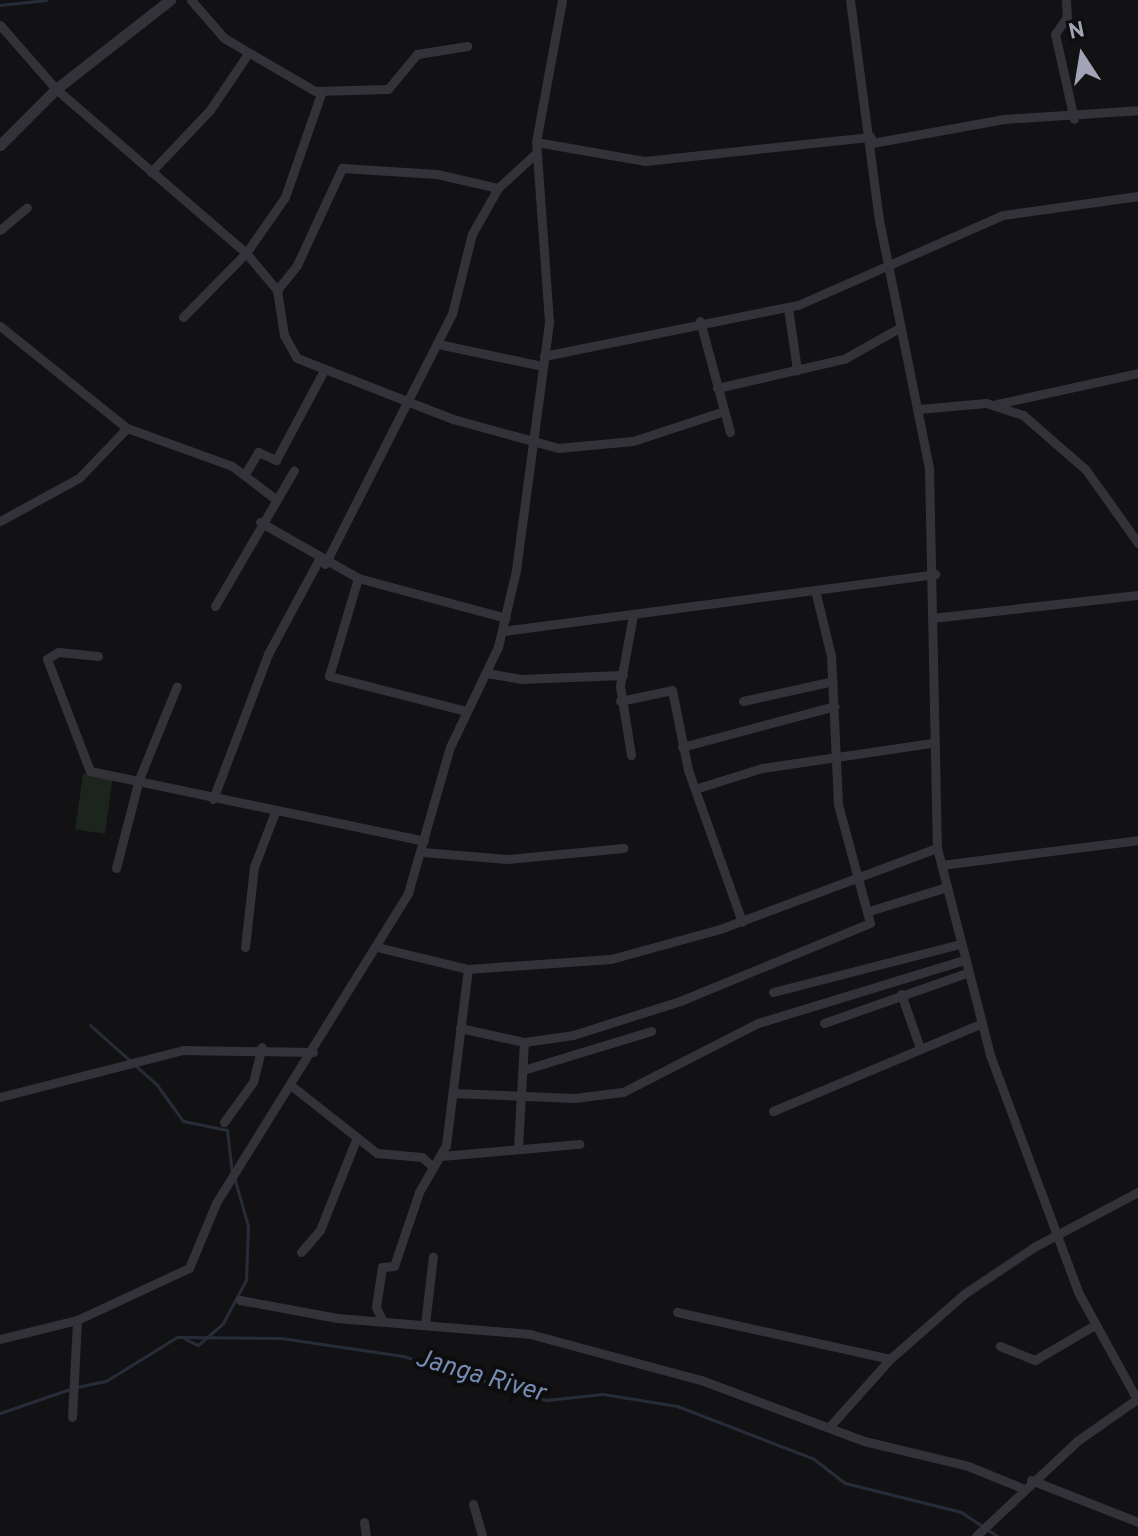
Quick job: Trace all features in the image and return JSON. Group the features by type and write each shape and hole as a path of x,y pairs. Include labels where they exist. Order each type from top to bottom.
{"street":[{"path":"0,145 56,89 170,0"},
{"path":"191,0 247,55 284,79 322,91 388,89 418,53 467,46"},
{"path":"0,1339 77,1320 189,1268 232,1176 293,1087 377,947 422,852 466,711 487,673 503,631 535,444 549,292 536,148 562,0"},
{"path":"850,0 872,140 886,262 919,409 935,574 932,743 937,848 980,1024 1093,1326 1138,1400 1031,1480 976,1536"},
{"path":"1066,0 1067,17 1055,34 1074,119"},
{"path":"0,25 56,89 246,253 277,290 292,352 323,372 535,444 622,443 724,411"},
{"path":"151,172 210,110 247,55"},
{"path":"183,317 246,253 293,181 322,91"},
{"path":"536,148 645,161 872,140 1004,119 1074,119 1138,110"},
{"path":"213,799 268,654 322,562 406,399 438,344 472,234 498,188 536,148"},
{"path":"277,290 297,265 342,168 437,174 498,188"},
{"path":"438,344 543,361 700,321 788,308 886,262 1003,215 1138,196"},
{"path":"0,230 27,207"},
{"path":"788,308 797,370"},
{"path":"700,321 730,432"},
{"path":"0,326 127,428 245,474 274,498"},
{"path":"717,388 844,359 899,328"},
{"path":"245,474 258,452 276,460 323,372"},
{"path":"919,409 997,404 1138,373"},
{"path":"997,404 1070,455 1138,543"},
{"path":"0,521 79,478 127,428"},
{"path":"215,606 260,522 294,470"},
{"path":"260,522 322,562 358,578 506,618"},
{"path":"503,631 935,574"},
{"path":"358,578 329,676 466,711"},
{"path":"460,1028 524,1042 597,1029 680,1001 868,925 869,911 857,878 832,757 833,681 815,590"},
{"path":"932,618 1138,595"},
{"path":"631,755 620,701 633,615"},
{"path":"98,656 58,652 47,662 82,762 90,771 424,841"},
{"path":"487,673 520,679 623,675"},
{"path":"743,701 833,681"},
{"path":"116,868 139,779 177,686"},
{"path":"620,701 672,690 682,747 742,922"},
{"path":"682,747 835,706"},
{"path":"698,788 832,757 932,743"},
{"path":"245,947 254,867 275,812"},
{"path":"941,865 1138,840"},
{"path":"422,852 507,859 623,848"},
{"path":"377,947 468,969 611,959 742,922 937,848"},
{"path":"869,911 947,887"},
{"path":"773,992 960,944"},
{"path":"453,1093 519,1097 623,1092 771,1018 964,960"},
{"path":"382,1320 376,1307 382,1267 394,1266 433,1167 441,1156 453,1093 468,969"},
{"path":"824,1023 967,973"},
{"path":"901,994 920,1048"},
{"path":"773,1111 980,1024"},
{"path":"523,1070 651,1031"},
{"path":"518,1148 524,1042"},
{"path":"0,1097 123,1068 138,1060 209,1046 313,1052"},
{"path":"224,1122 253,1082 262,1047"},
{"path":"293,1087 387,1158 422,1157 433,1167"},
{"path":"301,1252 320,1230 357,1137"},
{"path":"441,1156 579,1144"},
{"path":"831,1425 890,1359 964,1294 1058,1233 1138,1192"},
{"path":"425,1324 433,1256"},
{"path":"240,1300 382,1320 530,1334 701,1380 1022,1488"},
{"path":"677,1312 890,1359"},
{"path":"72,1417 69,1401 77,1320"},
{"path":"1000,1346 1035,1360 1093,1326"},
{"path":"1031,1480 1138,1522"},
{"path":"473,1504 482,1536"},
{"path":"364,1522 366,1536"}],"shaded area":[{"path":"83,774 113,778 105,834 75,829"}],"waterway":[{"path":"0,5 46,0"},
{"path":"90,1025 157,1085 183,1121 227,1130 232,1173"},
{"path":"185,1339 198,1345 223,1323 246,1280 248,1226 235,1180"},
{"name":"Janga River","path":"77,1387 106,1381 177,1337 281,1338 403,1356 546,1400 603,1394 677,1406 814,1459 845,1483 961,1512 997,1536"},
{"name":"Janga River","path":"0,1413 70,1389"}]}
